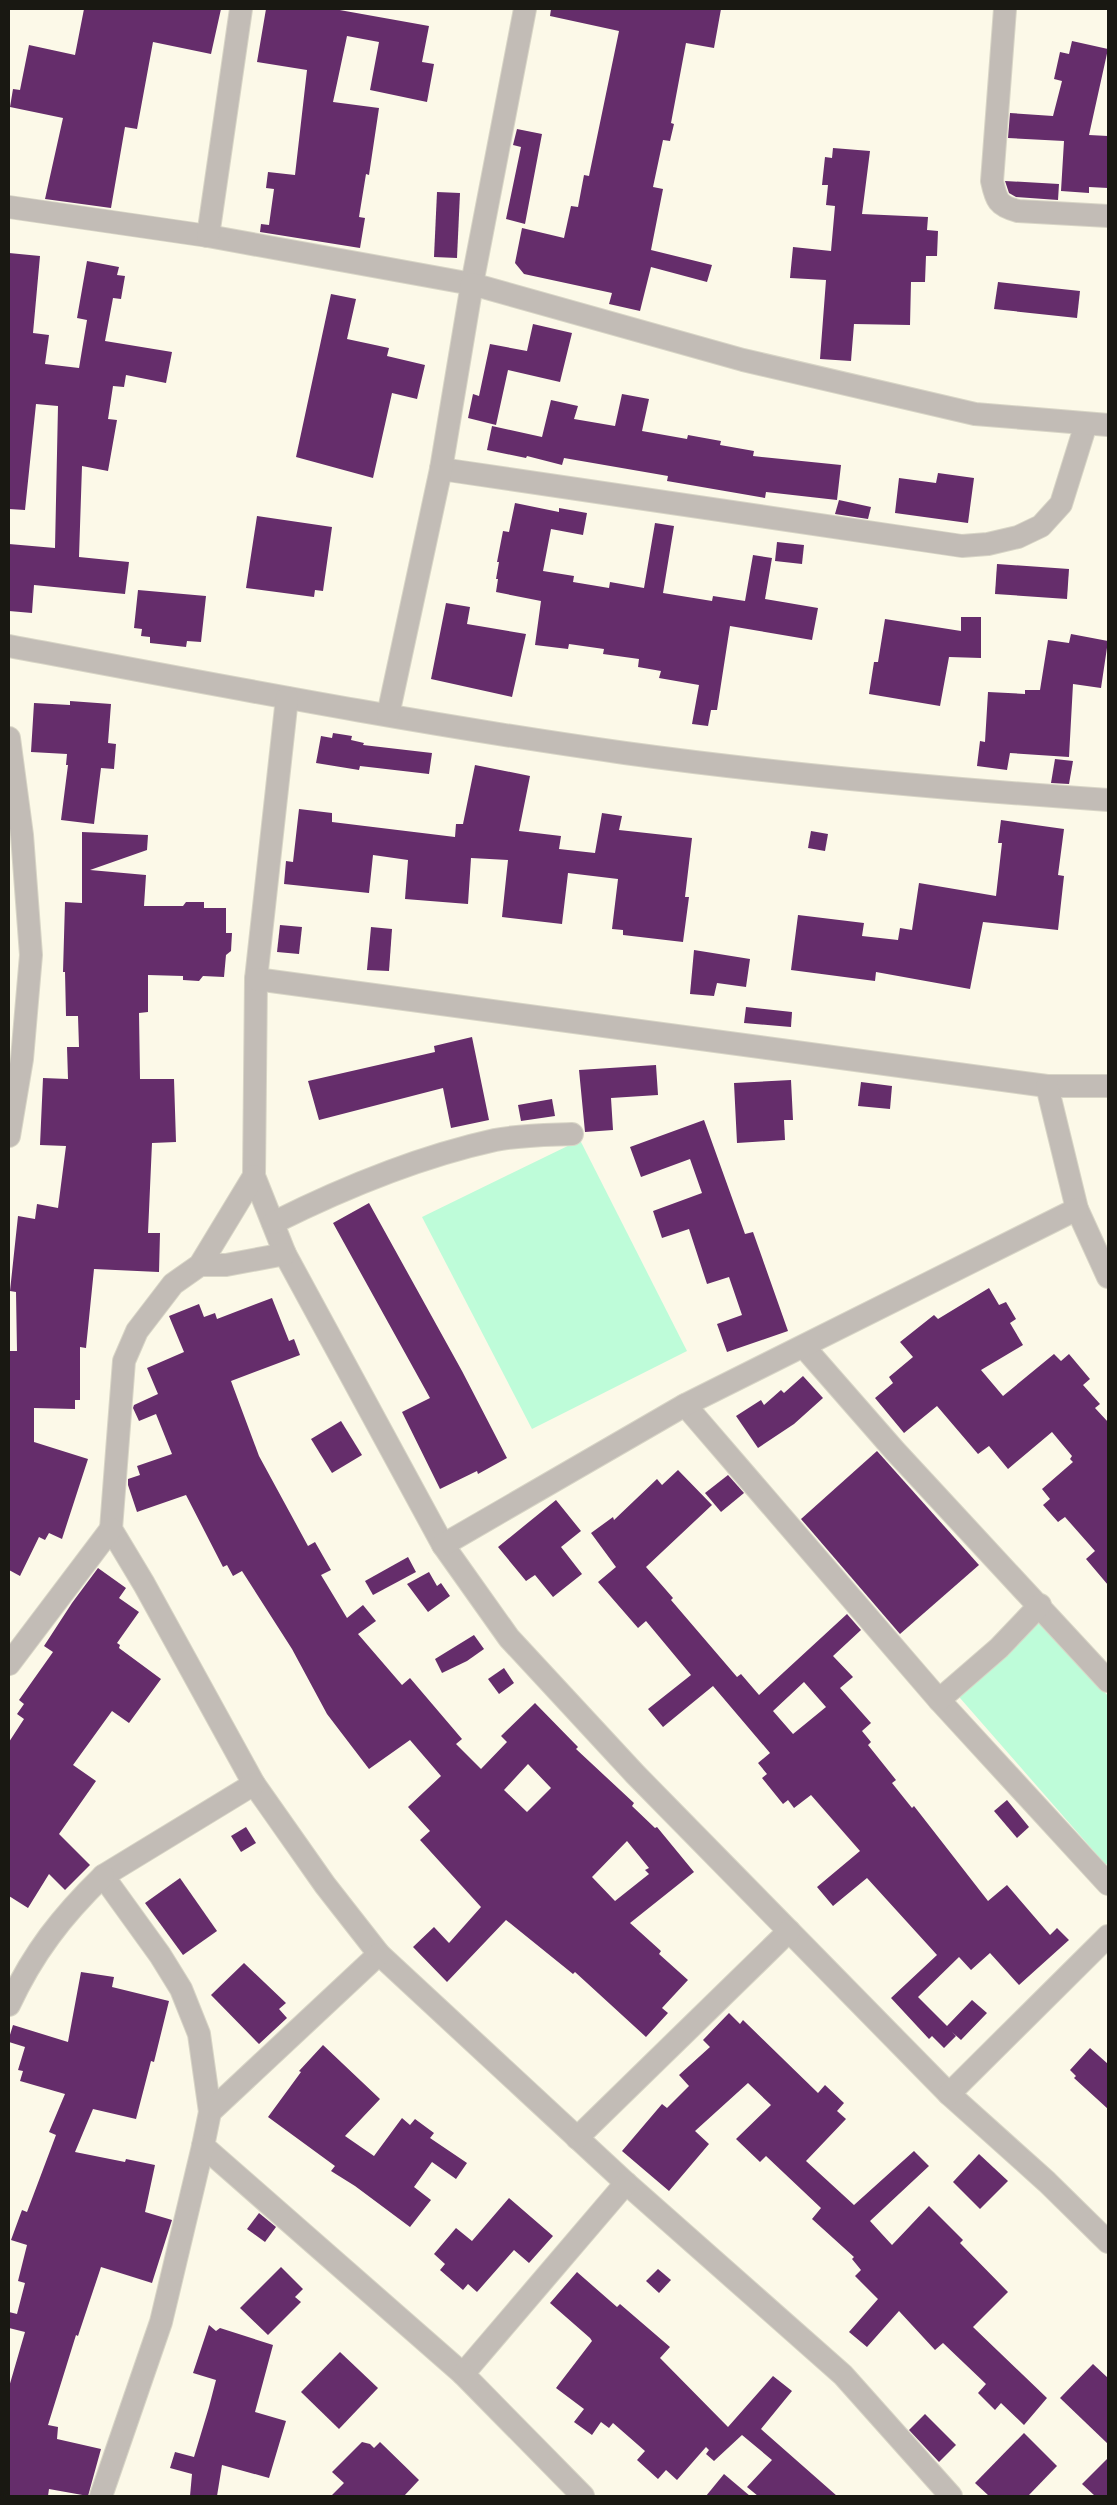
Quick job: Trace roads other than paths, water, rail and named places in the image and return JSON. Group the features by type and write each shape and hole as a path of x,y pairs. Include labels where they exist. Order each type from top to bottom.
{"street":[{"path":"208,236 241,9"},
{"path":"388,715 440,469 472,284 524,9"},
{"path":"1005,9 992,181 995,196 1004,208 1018,211 1108,216"},
{"path":"9,207 208,236 472,284 743,360 975,414 1108,425"},
{"path":"440,469 962,546 988,544 1018,537 1041,526 1061,504 1086,424"},
{"path":"9,646 287,698 625,753 906,786 1108,800"},
{"path":"287,698 256,979 254,1176 285,1254 443,1545 509,1638 634,1774 949,2094 1047,2182 1108,2242"},
{"path":"9,738 16,836 31,955 15,1058 9,1136"},
{"path":"256,979 1047,1086 1108,1086"},
{"path":"1047,1086 1077,1209 1108,1277"},
{"path":"273,1223 330,1195 435,1156 497,1140 572,1134"},
{"path":"9,1664 110,1529 124,1361 136,1331 173,1284 200,1265 254,1176"},
{"path":"443,1545 685,1405 1077,1209"},
{"path":"200,1265 226,1266 285,1254"},
{"path":"804,1347 895,1451 1040,1605 1108,1681"},
{"path":"685,1405 939,1700 1108,1884"},
{"path":"110,1529 144,1584 254,1784 325,1885 379,1954 626,2183 843,2375 951,2496"},
{"path":"939,1700 998,1648 1040,1605"},
{"path":"9,2005 24,1974 48,1936 72,1906 103,1876 254,1784"},
{"path":"101,2496 161,2322 210,2112 198,2034 181,1989 160,1955 103,1876"},
{"path":"577,2138 790,1931"},
{"path":"949,2094 1108,1936"},
{"path":"210,2112 379,1954"},
{"path":"203,2146 463,2374 583,2496"},
{"path":"463,2374 626,2183"}]}
